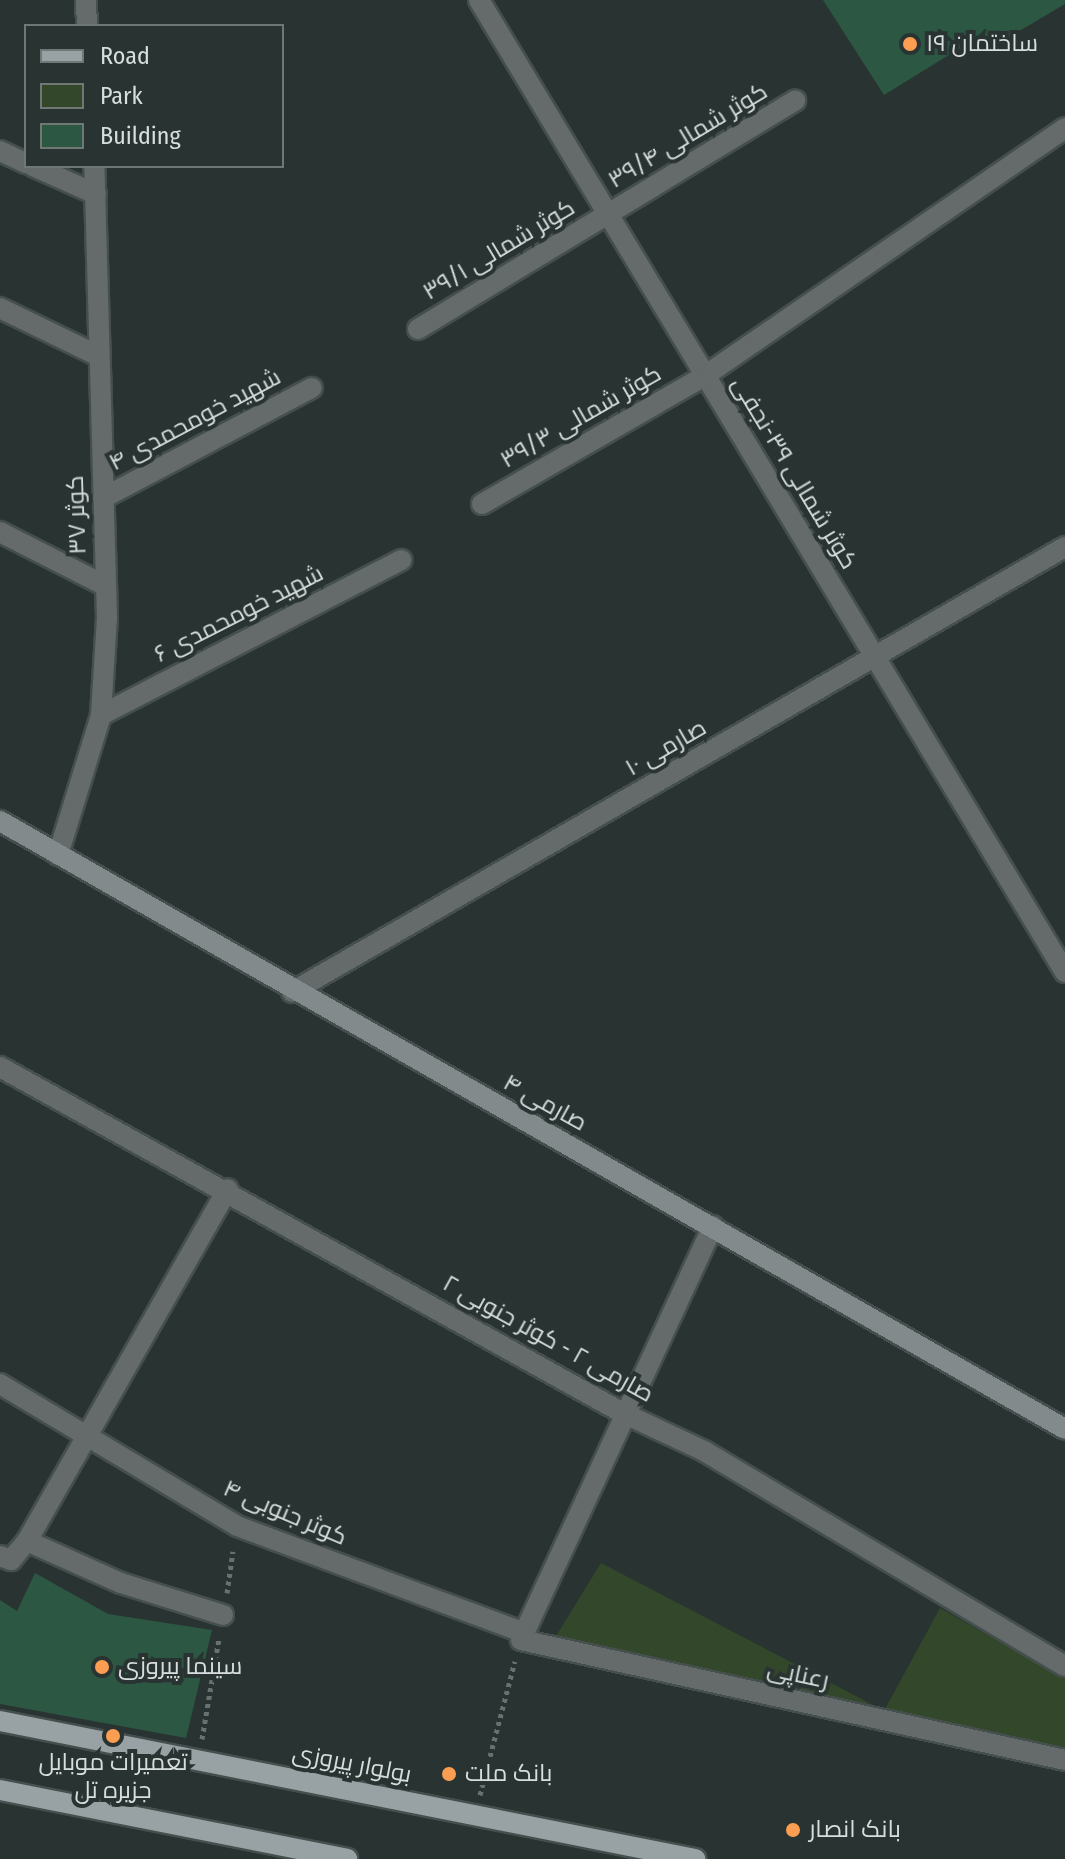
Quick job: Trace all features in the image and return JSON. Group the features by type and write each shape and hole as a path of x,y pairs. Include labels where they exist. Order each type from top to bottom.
{"main road":[{"name":"بولوار پیروزی","path":"0,1721 695,1859"},
{"path":"0,1790 347,1859"}],"street":[{"path":"86,0 87,24"},
{"name":"کوثر شمالی ۳۹-نجفی","path":"479,0 1065,972"},
{"name":"کوثر شمالی ۳۹/۴","path":"607,215 795,101"},
{"name":"کوثر شمالی ۳۹/۳","path":"482,504 706,375 1065,128"},
{"path":"0,151 24,162"},
{"path":"38,168 96,194"},
{"name":"کوثر ۳۷","path":"58,855 101,715 106,586 94,168"},
{"name":"کوثر شمالی ۳۹/۱","path":"418,329 607,215"},
{"path":"0,308 99,356"},
{"name":"شهید خومحمدی ۴","path":"103,498 312,388"},
{"path":"0,532 106,586"},
{"name":"صارمی ۱۰","path":"292,992 1065,547"},
{"name":"شهید خومحمدی ۶","path":"101,715 401,560"},
{"name":"صارمی ۴","path":"0,821 292,992 713,1226 1065,1429"},
{"name":"صارمی ۲ - کوثر جنوبی ۲","path":"0,1067 228,1189 623,1413 704,1451 1065,1666"},
{"path":"6,1558 27,1541 228,1189"},
{"path":"522,1636 623,1413 713,1226"},
{"name":"کوثر جنوبی ۴","path":"0,1384 237,1526 522,1636"},
{"path":"27,1541 121,1583 223,1615"},
{"name":"رعناپی","path":"522,1636 1065,1760"}],"path":[{"path":"198,1760 237,1526"},
{"path":"474,1815 522,1636"}],"green space":[{"path":"601,1563 873,1705 553,1641"},
{"path":"940,1608 1065,1679 1065,1748 885,1709"}],"building":[{"name":"ساختمان ۱۹","path":"823,0 1065,0 1065,4 987,50 978,37 884,95"},
{"name":"سینما پیروزی","path":"35,1573 108,1614 212,1630 186,1738 0,1704 0,1600 17,1611"}],"place":[{"name":"ساختمان ۱۹","path":"910,44"},
{"name":"سینما پیروزی","path":"102,1667"},
{"name":"تعمیرات موبایل جزیره تل","path":"113,1736"},
{"name":"بانک ملت","path":"449,1774"},
{"name":"بانک انصار","path":"793,1830"}]}
